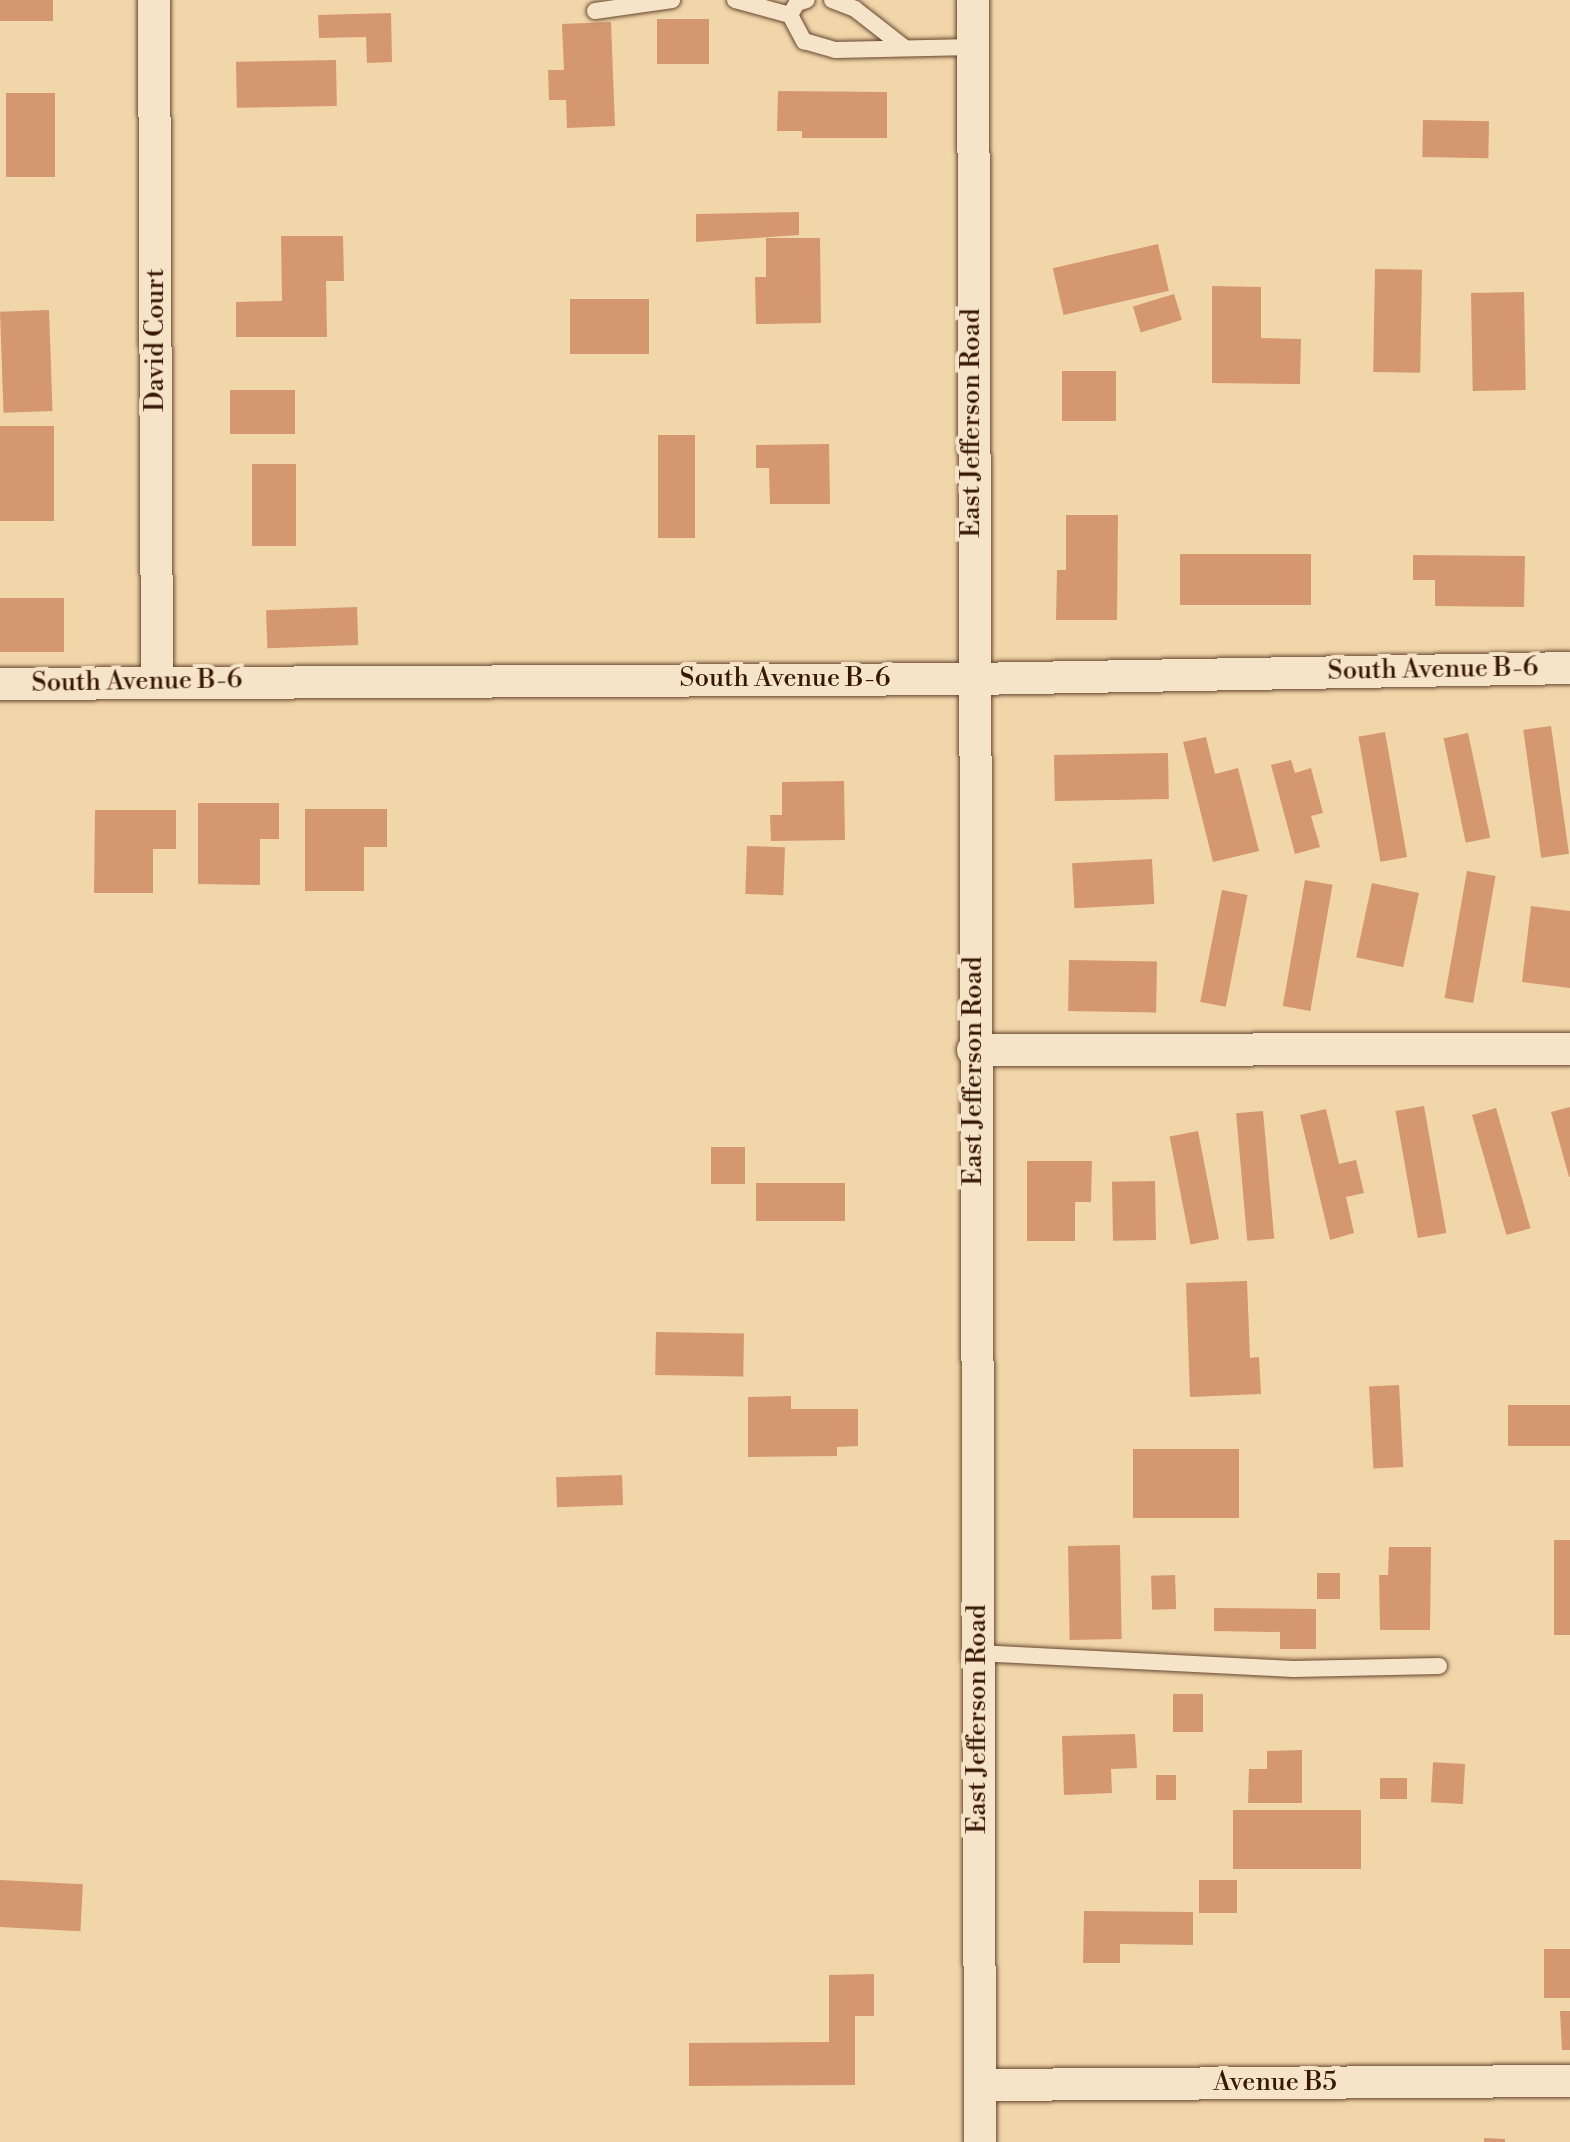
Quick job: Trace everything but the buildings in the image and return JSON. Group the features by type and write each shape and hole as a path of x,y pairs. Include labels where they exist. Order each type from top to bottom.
{"street":[{"name":"David Court","path":"154,0 157,681"},
{"name":"East Jefferson Road","path":"973,0 973,1050 980,2142"},
{"name":"South Avenue B-6","path":"0,684 972,679 1570,668"},
{"path":"973,1050 1570,1049"},
{"name":"Avenue B5","path":"980,2085 1570,2081"}],"lane":[{"path":"595,11 672,0"},
{"path":"735,0 790,15 804,41 836,50 973,47"},
{"path":"790,15 797,3 807,0"},
{"path":"832,0 855,9 905,48"},
{"path":"977,1653 1294,1669 1439,1666"}]}
